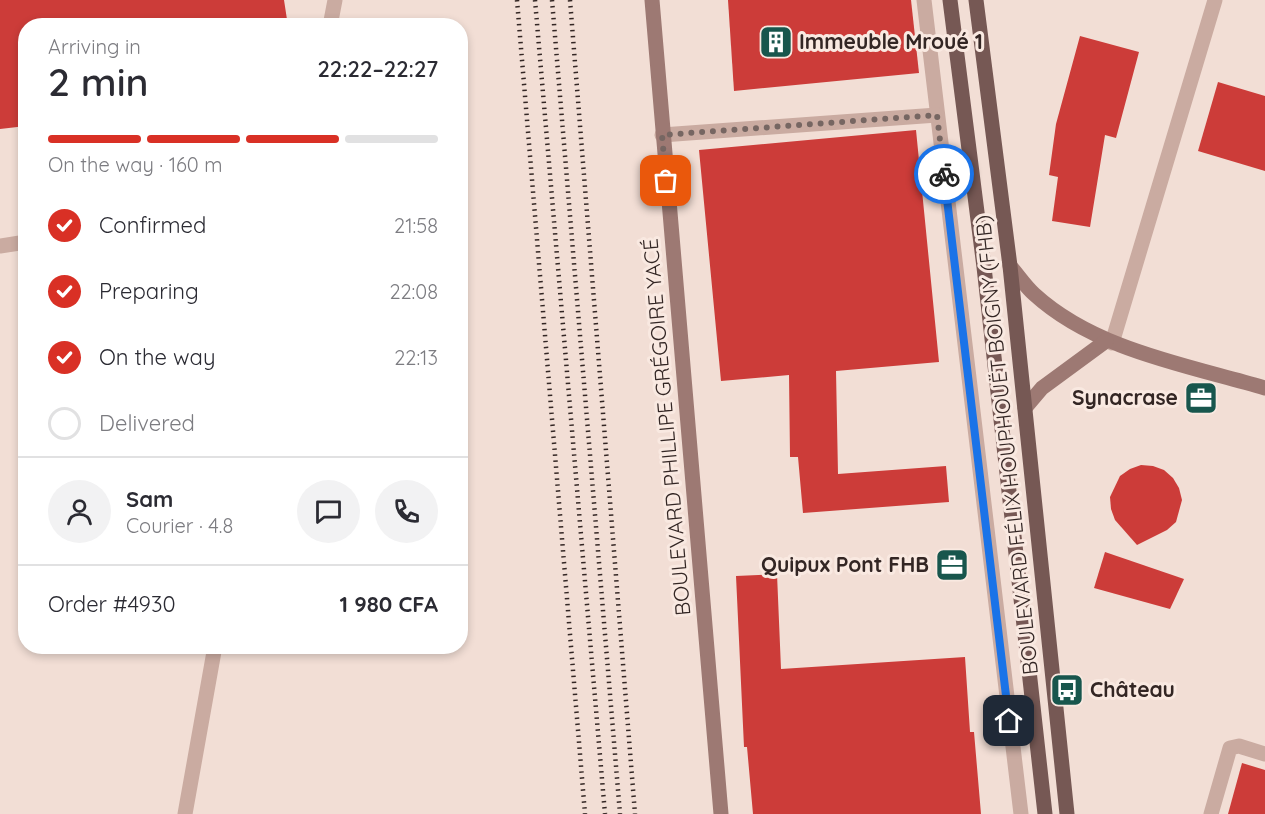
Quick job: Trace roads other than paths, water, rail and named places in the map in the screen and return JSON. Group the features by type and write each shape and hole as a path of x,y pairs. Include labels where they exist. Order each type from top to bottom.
{"main road":[{"name":"BOULEVARD FÉLIX HOUPHOUËT BOIGNY (FHB)","path":"950,0 984,267 1046,814"},
{"name":"BOULEVARD FÉLIX HOUPHOUËT BOIGNY (FHB)","path":"976,0 1010,266 1067,814"}],"street":[{"path":"332,18 335,0"},
{"name":"BOULEVARD PHILLIPE GRÉGOIRE YACÉ","path":"652,0 722,814"},
{"name":"BOULEVARD FÉLIX HOUPHOUËT BOIGNY (FHB)","path":"924,0 1021,814"},
{"path":"1025,408 1042,388 1109,342 1215,0"},
{"path":"662,135 937,115"},
{"path":"0,246 18,243"},
{"path":"1010,266 1032,293 1057,313 1109,342 1265,388"},
{"path":"185,814 214,654"},
{"path":"1211,814 1230,748 1239,746 1265,754"}],"railway":[{"path":"517,0 585,814"},
{"path":"535,0 605,814"},
{"path":"552,0 620,814"},
{"path":"570,0 635,814"}],"place":[{"name":"Immeuble Mroué 1","path":"776,42"},
{"name":"Synacrase","path":"1201,398"},
{"name":"Quipux Pont FHB","path":"952,565"},
{"name":"Château","path":"1067,690"}]}
